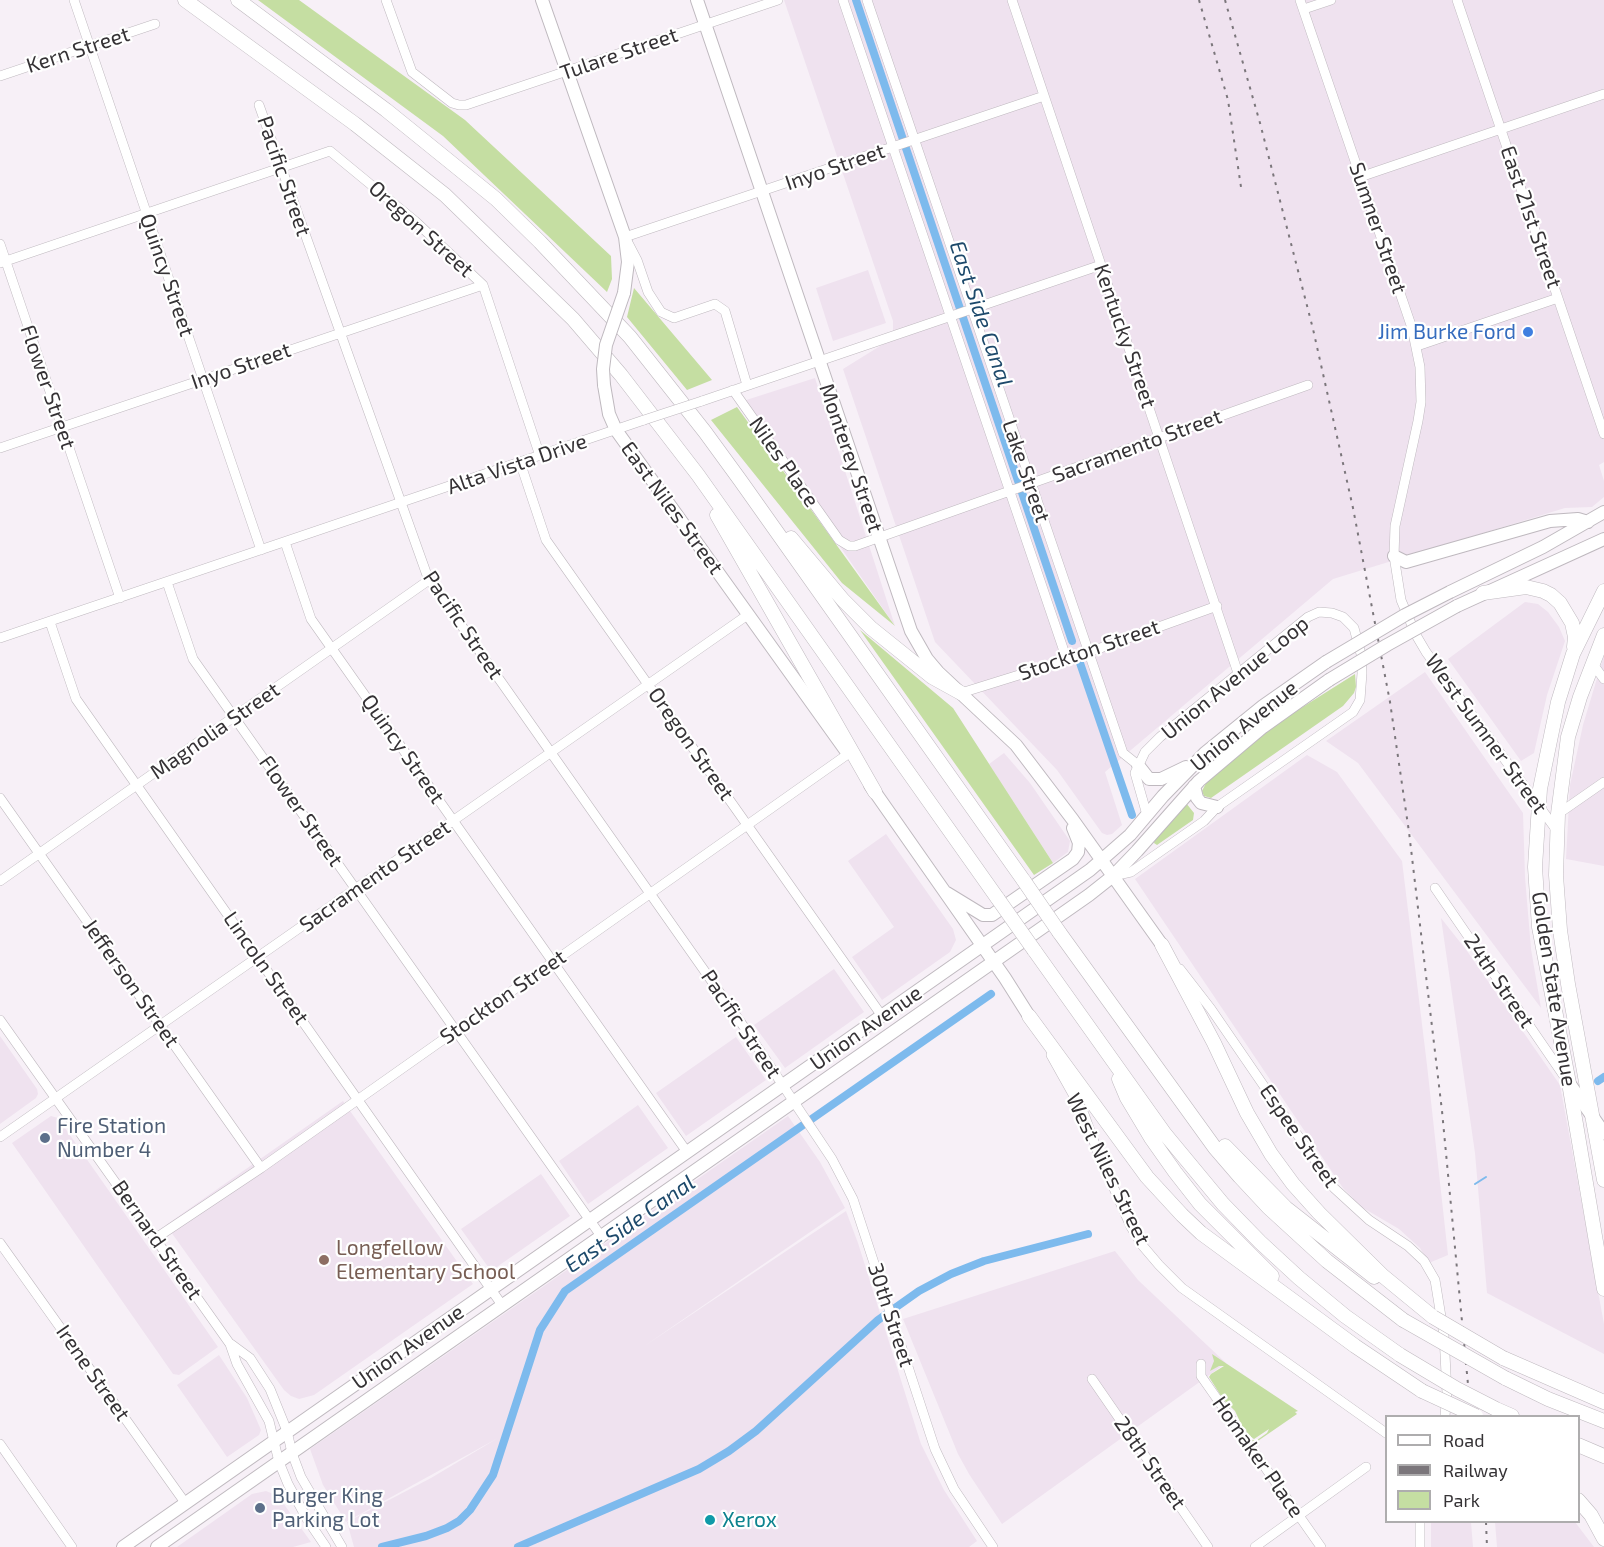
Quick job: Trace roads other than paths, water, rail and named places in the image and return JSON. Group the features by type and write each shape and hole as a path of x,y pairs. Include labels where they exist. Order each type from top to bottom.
{"highway":[{"path":"185,0 363,130 454,203 573,319 621,375 698,475 1110,1058 1194,1171 1260,1242 1345,1316 1400,1355 1457,1389 1510,1415"},
{"path":"238,0 444,155 503,206 555,257 630,337 740,480 1059,932 1215,1148 1268,1207 1327,1261 1403,1320 1505,1378 1548,1399 1603,1421"},
{"path":"698,475 703,491 875,792"},
{"path":"740,480 843,600 871,628 932,677 961,693"},
{"path":"1483,594 1526,586 1551,596 1560,603 1572,623 1575,637 1573,654"},
{"name":"Golden State Avenue","path":"1604,591 1573,654 1558,702 1539,804 1535,867 1539,927 1569,1083 1604,1289"},
{"name":"Golden State Avenue","path":"1604,634 1592,663 1569,737 1558,814 1556,875 1560,930 1604,1180"},
{"path":"1162,945 1214,1043 1247,1113 1271,1154 1293,1184 1319,1213 1402,1295"},
{"path":"1029,1016 1134,1161 1164,1197 1201,1233 1407,1381 1460,1415"},
{"path":"1110,1058 1126,1098 1151,1138 1200,1204 1309,1312"},
{"path":"1180,1100 1286,1208 1402,1295 1433,1317 1503,1358 1600,1401"},
{"path":"1422,1390 1474,1415"},
{"path":"1580,1449 1604,1456"},
{"path":"1580,1503 1602,1535"}],"main road":[{"name":"East Niles Street","path":"542,0 625,237 628,262 624,293 606,345 603,369 609,414 616,430 749,614 987,954"},
{"name":"Monterey Street","path":"697,0 907,621 918,645 939,672 1016,745 1102,861"},
{"name":"Union Avenue","path":"157,1547 793,1101 987,954 1102,861 1130,835 1195,763 1263,706 1326,662 1405,615 1543,547 1604,512"},
{"path":"1394,556 1406,562 1550,521 1578,519 1588,522"},
{"name":"Union Avenue","path":"123,1547 882,1016 1089,895 1113,876 1194,786 1263,726 1329,680 1457,606 1604,539"},
{"path":"1138,765 1149,778 1161,779 1195,763"},
{"path":"1194,786 1201,803 1217,807"},
{"path":"944,891 983,915 992,915 1073,859 1078,852 1079,843 1061,804"},
{"name":"Espee Street","path":"1102,861 1162,945"},
{"name":"West Niles Street","path":"987,954 1029,1016"},
{"name":"24th Street","path":"1569,1083 1604,1133"}],"street":[{"name":"Quincy Street","path":"74,0 261,550"},
{"name":"Tulare Street","path":"386,0 412,72 452,103 459,105 466,105 778,0"},
{"name":"Lake Street","path":"843,0 1067,660"},
{"name":"Lake Street","path":"867,0 1029,484 1122,753 1138,765"},
{"name":"Kentucky Street","path":"1011,0 1238,674"},
{"path":"1302,5 1330,0"},
{"name":"East 21st Street","path":"1457,0 1604,434"},
{"name":"Sumner Street","path":"1302,5 1417,346 1421,402 1398,507 1394,556 1401,600 1416,635"},
{"name":"Kern Street","path":"0,76 156,24"},
{"path":"1360,177 1604,94"},
{"name":"Inyo Street","path":"625,237 1044,96"},
{"name":"Pacific Street","path":"259,105 429,580 744,1027 783,1086"},
{"name":"Oregon Street","path":"280,168 330,152 415,220 483,285 540,456"},
{"path":"3,262 280,168"},
{"path":"625,237 637,261 648,292 661,312 674,318 715,304 725,311 747,386"},
{"name":"Flower Street","path":"0,244 3,262 120,598"},
{"name":"Alta Vista Drive","path":"0,638 1101,265"},
{"name":"Inyo Street","path":"0,448 483,285"},
{"path":"1417,346 1558,298"},
{"name":"Sacramento Street","path":"834,533 839,540 849,546 855,546 1308,385"},
{"name":"Niles Place","path":"733,390 834,533"},
{"name":"Oregon Street","path":"520,462 546,540 882,1016"},
{"name":"Quincy Street","path":"285,542 311,619 687,1152"},
{"name":"Magnolia Street","path":"0,881 429,580"},
{"name":"Flower Street","path":"167,582 193,659 601,1236"},
{"name":"Stockton Street","path":"961,693 1067,660 1216,606"},
{"name":"Union Avenue Loop","path":"1138,765 1145,752 1160,737 1308,617 1319,612 1343,617 1354,628 1360,654 1362,673 1360,700 1353,712 1217,807"},
{"name":"Sacramento Street","path":"0,1137 749,614"},
{"name":"Lincoln Street","path":"50,622 76,699 502,1305"},
{"name":"West Sumner Street","path":"1416,635 1558,832"},
{"path":"1592,663 1604,679"},
{"name":"Stockton Street","path":"156,1238 261,1168 848,754"},
{"path":"1138,765 1135,774 1147,815"},
{"path":"1558,814 1604,782"},
{"name":"Jefferson Street","path":"0,798 261,1168"},
{"name":"Union Avenue","path":"1113,876 1131,872 1204,821 1217,807"},
{"name":"24th Street","path":"1435,888 1569,1083"},
{"name":"Espee Street","path":"1162,945 1211,1009 1334,1188 1369,1220 1408,1246 1424,1261 1435,1280 1444,1335 1448,1393 1445,1415"},
{"name":"West Niles Street","path":"1029,1016 1084,1114 1097,1150 1131,1227 1142,1245 1159,1265 1182,1288 1385,1432"},
{"name":"Bernard Street","path":"0,1020 230,1344 237,1364 269,1421 279,1462 288,1484 307,1519 326,1547"},
{"name":"30th Street","path":"783,1086 814,1131 853,1199 934,1449 959,1497 993,1547"},
{"name":"Irene Street","path":"0,1243 186,1503"},
{"name":"Bernard Street","path":"230,1344 250,1358 265,1382 287,1431 292,1453 312,1498 342,1547"},
{"name":"Homaker Place","path":"1201,1364 1201,1376 1321,1547"},
{"name":"28th Street","path":"1092,1379 1208,1547"},
{"path":"0,1444 72,1547"},
{"path":"1255,1547 1366,1467"},
{"path":"1420,1523 1420,1547"}],"waterway":[{"name":"East Side Canal","path":"856,0 1072,641"},
{"name":"East Side Canal","path":"1080,663 1132,815"},
{"name":"East Side Canal","path":"382,1547 447,1528 459,1521 470,1510 493,1475 540,1330 565,1291 991,994"},
{"path":"1598,1081 1604,1077"},
{"path":"1475,1184 1486,1177"},
{"path":"518,1547 699,1469 729,1451 756,1431 878,1320 919,1291 951,1274 984,1261 1088,1234"}],"railway":[{"path":"1199,0 1228,100 1241,187"},
{"path":"1225,0 1260,123 1313,329 1353,508 1390,702 1409,832 1442,1111 1471,1415"},
{"path":"1486,1523 1487,1547"}],"place":[{"name":"Jim Burke Ford","path":"1528,332"},
{"name":"Fire Station Number 4","path":"45,1138"},
{"name":"Longfellow Elementary School","path":"324,1260"},
{"name":"Burger King Parking Lot","path":"260,1508"},
{"name":"Xerox","path":"710,1520"}]}
